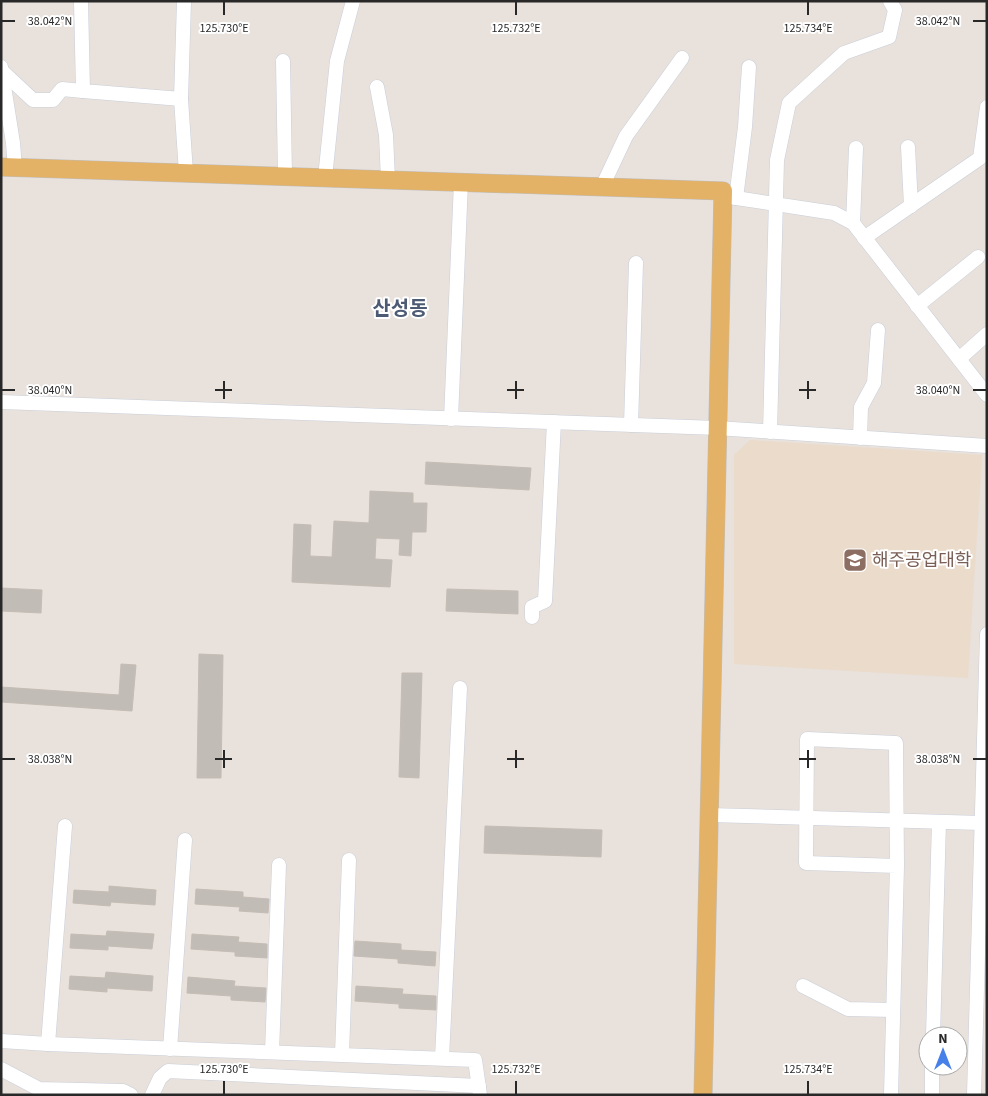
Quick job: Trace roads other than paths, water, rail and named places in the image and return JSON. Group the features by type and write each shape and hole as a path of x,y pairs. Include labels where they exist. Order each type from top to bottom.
{"main road":[{"path":"8,167 723,191 729,197 718,428 702,1095"}],"street":[{"path":"81,1 83,91"},
{"path":"184,1 181,99 186,173"},
{"path":"325,178 337,61 353,1"},
{"path":"770,432 777,160 788,102 844,53 889,37 895,10 890,1"},
{"path":"602,187 626,136 682,58"},
{"path":"283,61 285,176"},
{"path":"749,67 745,127 729,197 834,213 853,223 987,395"},
{"path":"2,69 34,100 53,100 62,89 181,99"},
{"path":"2,69 13,143 8,167"},
{"path":"377,87 386,135 388,180"},
{"path":"864,238 980,158 987,107"},
{"path":"908,147 911,206"},
{"path":"853,223 856,148"},
{"path":"451,419 461,182"},
{"path":"917,306 978,257"},
{"path":"631,425 636,263"},
{"path":"860,438 860,407 874,383 878,330"},
{"path":"959,359 987,334"},
{"path":"1,402 718,428 987,446"},
{"path":"532,617 532,608 545,601 554,422"},
{"path":"974,1095 987,634"},
{"path":"442,1058 460,688"},
{"path":"891,1095 897,866 896,743 807,739 806,863 897,866"},
{"path":"709,815 981,823"},
{"path":"933,1026 939,822"},
{"path":"48,1044 65,826"},
{"path":"170,1048 185,840"},
{"path":"342,1054 349,860"},
{"path":"272,1052 279,865"},
{"path":"804,986 848,1009 893,1010"},
{"path":"1,1041 475,1060 479,1090 168,1071 160,1078 152,1095"},
{"path":"1,1069 39,1089 123,1091 131,1095"},
{"path":"932,1076 932,1095"}],"place":[{"name":"해주공업대학","path":"855,560"}],"district":[{"name":"산성동","path":"400,309"}]}
